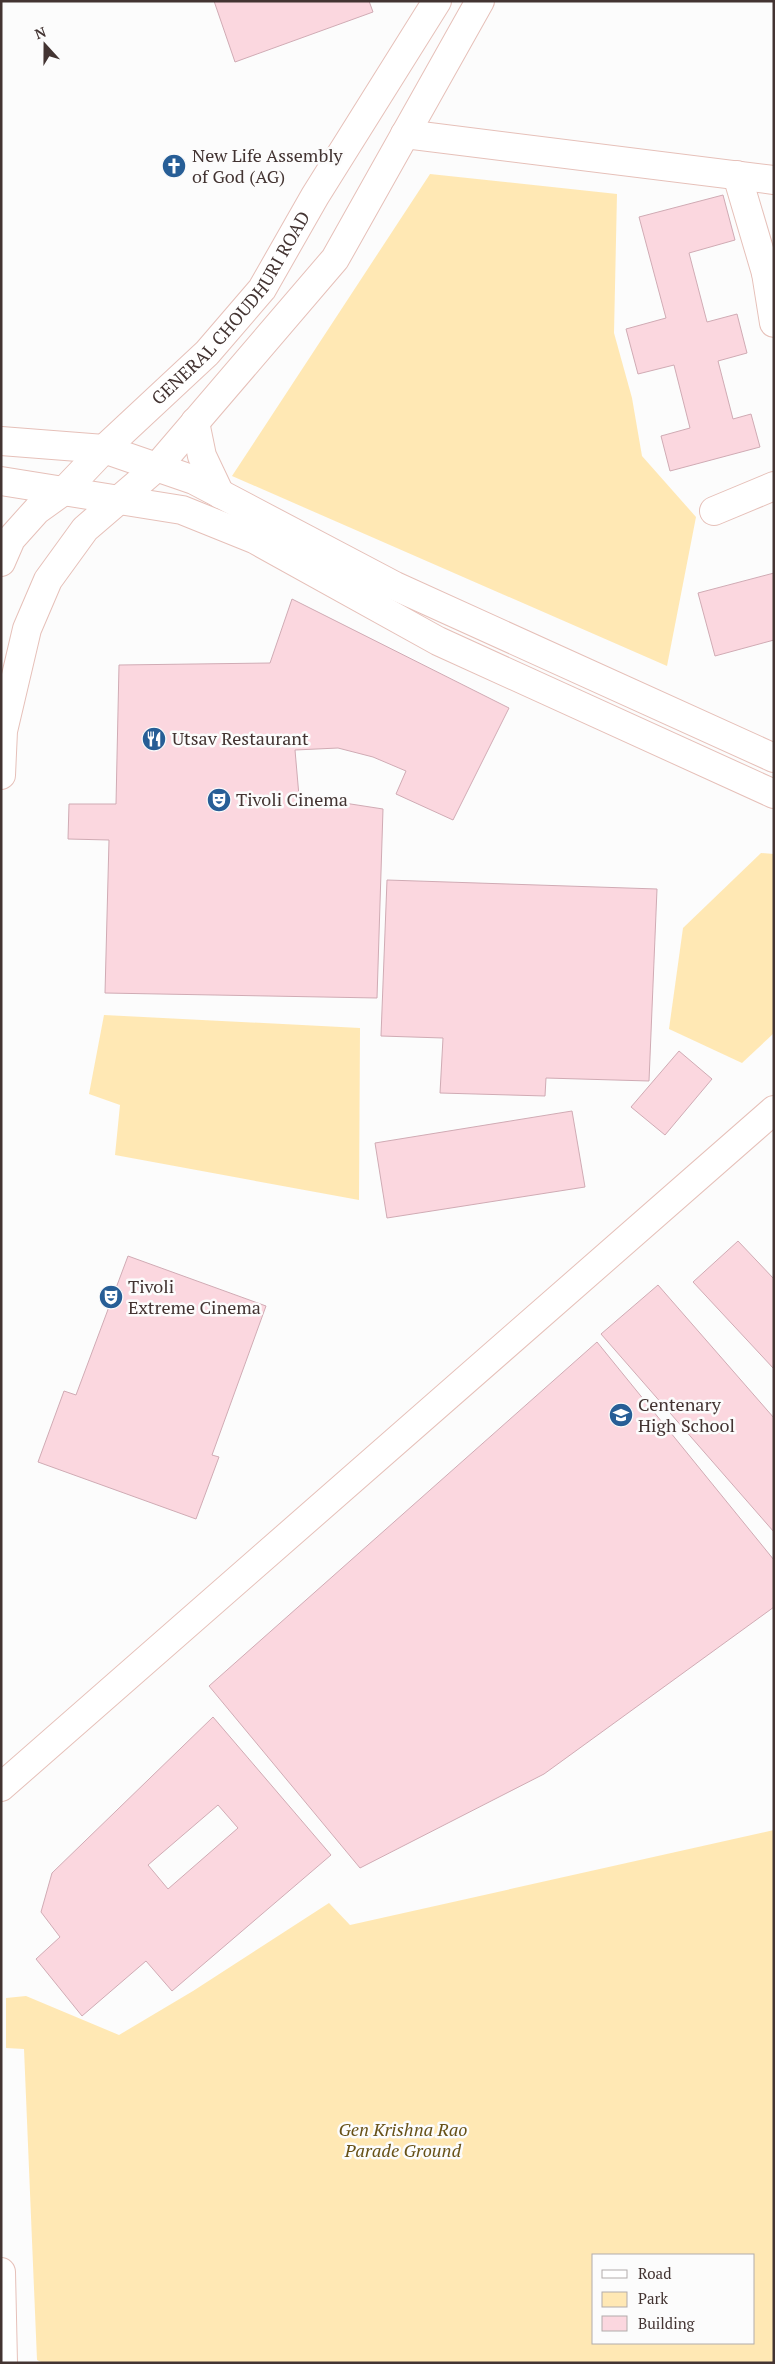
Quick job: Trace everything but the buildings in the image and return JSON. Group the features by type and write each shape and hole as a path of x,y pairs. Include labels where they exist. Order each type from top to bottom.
{"main road":[{"name":"GENERAL CHOUDHURI ROAD","path":"65,490 104,450 207,353 262,289 315,196 437,1"},
{"path":"1,775 3,730 26,629 48,580 85,529 157,466 335,259 480,1"},
{"path":"405,134 774,180"},
{"path":"737,175 770,269 774,323"},
{"path":"195,422 202,456 220,494"},
{"path":"1,441 104,450 157,466 194,480 395,586 774,758"},
{"path":"1,481 120,498 182,510 254,539 438,641 774,794"},
{"path":"714,511 774,486"},
{"path":"1,562 11,540 24,524 37,510 65,490"},
{"path":"1,1787 774,1110"},
{"path":"1,2272 3,2363"}],"green space":[{"path":"430,174 617,194 614,333 632,398 642,456 696,517 667,666 232,476"},
{"path":"761,853 774,854 774,1033 742,1063 669,1029 683,928"},
{"path":"104,1015 360,1028 359,1200 115,1155 120,1105 89,1094"},
{"name":"Gen Krishna Rao Parade Ground","path":"774,1830 774,2363 43,2363 37,2360 24,2049 6,2048 6,1998 26,1996 119,2035 193,1991 329,1903 350,1925"}],"place":[{"name":"New Life Assembly of God (AG)","path":"174,166"},
{"name":"Utsav Restaurant","path":"154,739"},
{"name":"Tivoli Cinema","path":"219,800"},
{"name":"Tivoli Extreme Cinema","path":"111,1297"},
{"name":"Centenary High School","path":"621,1415"}]}
